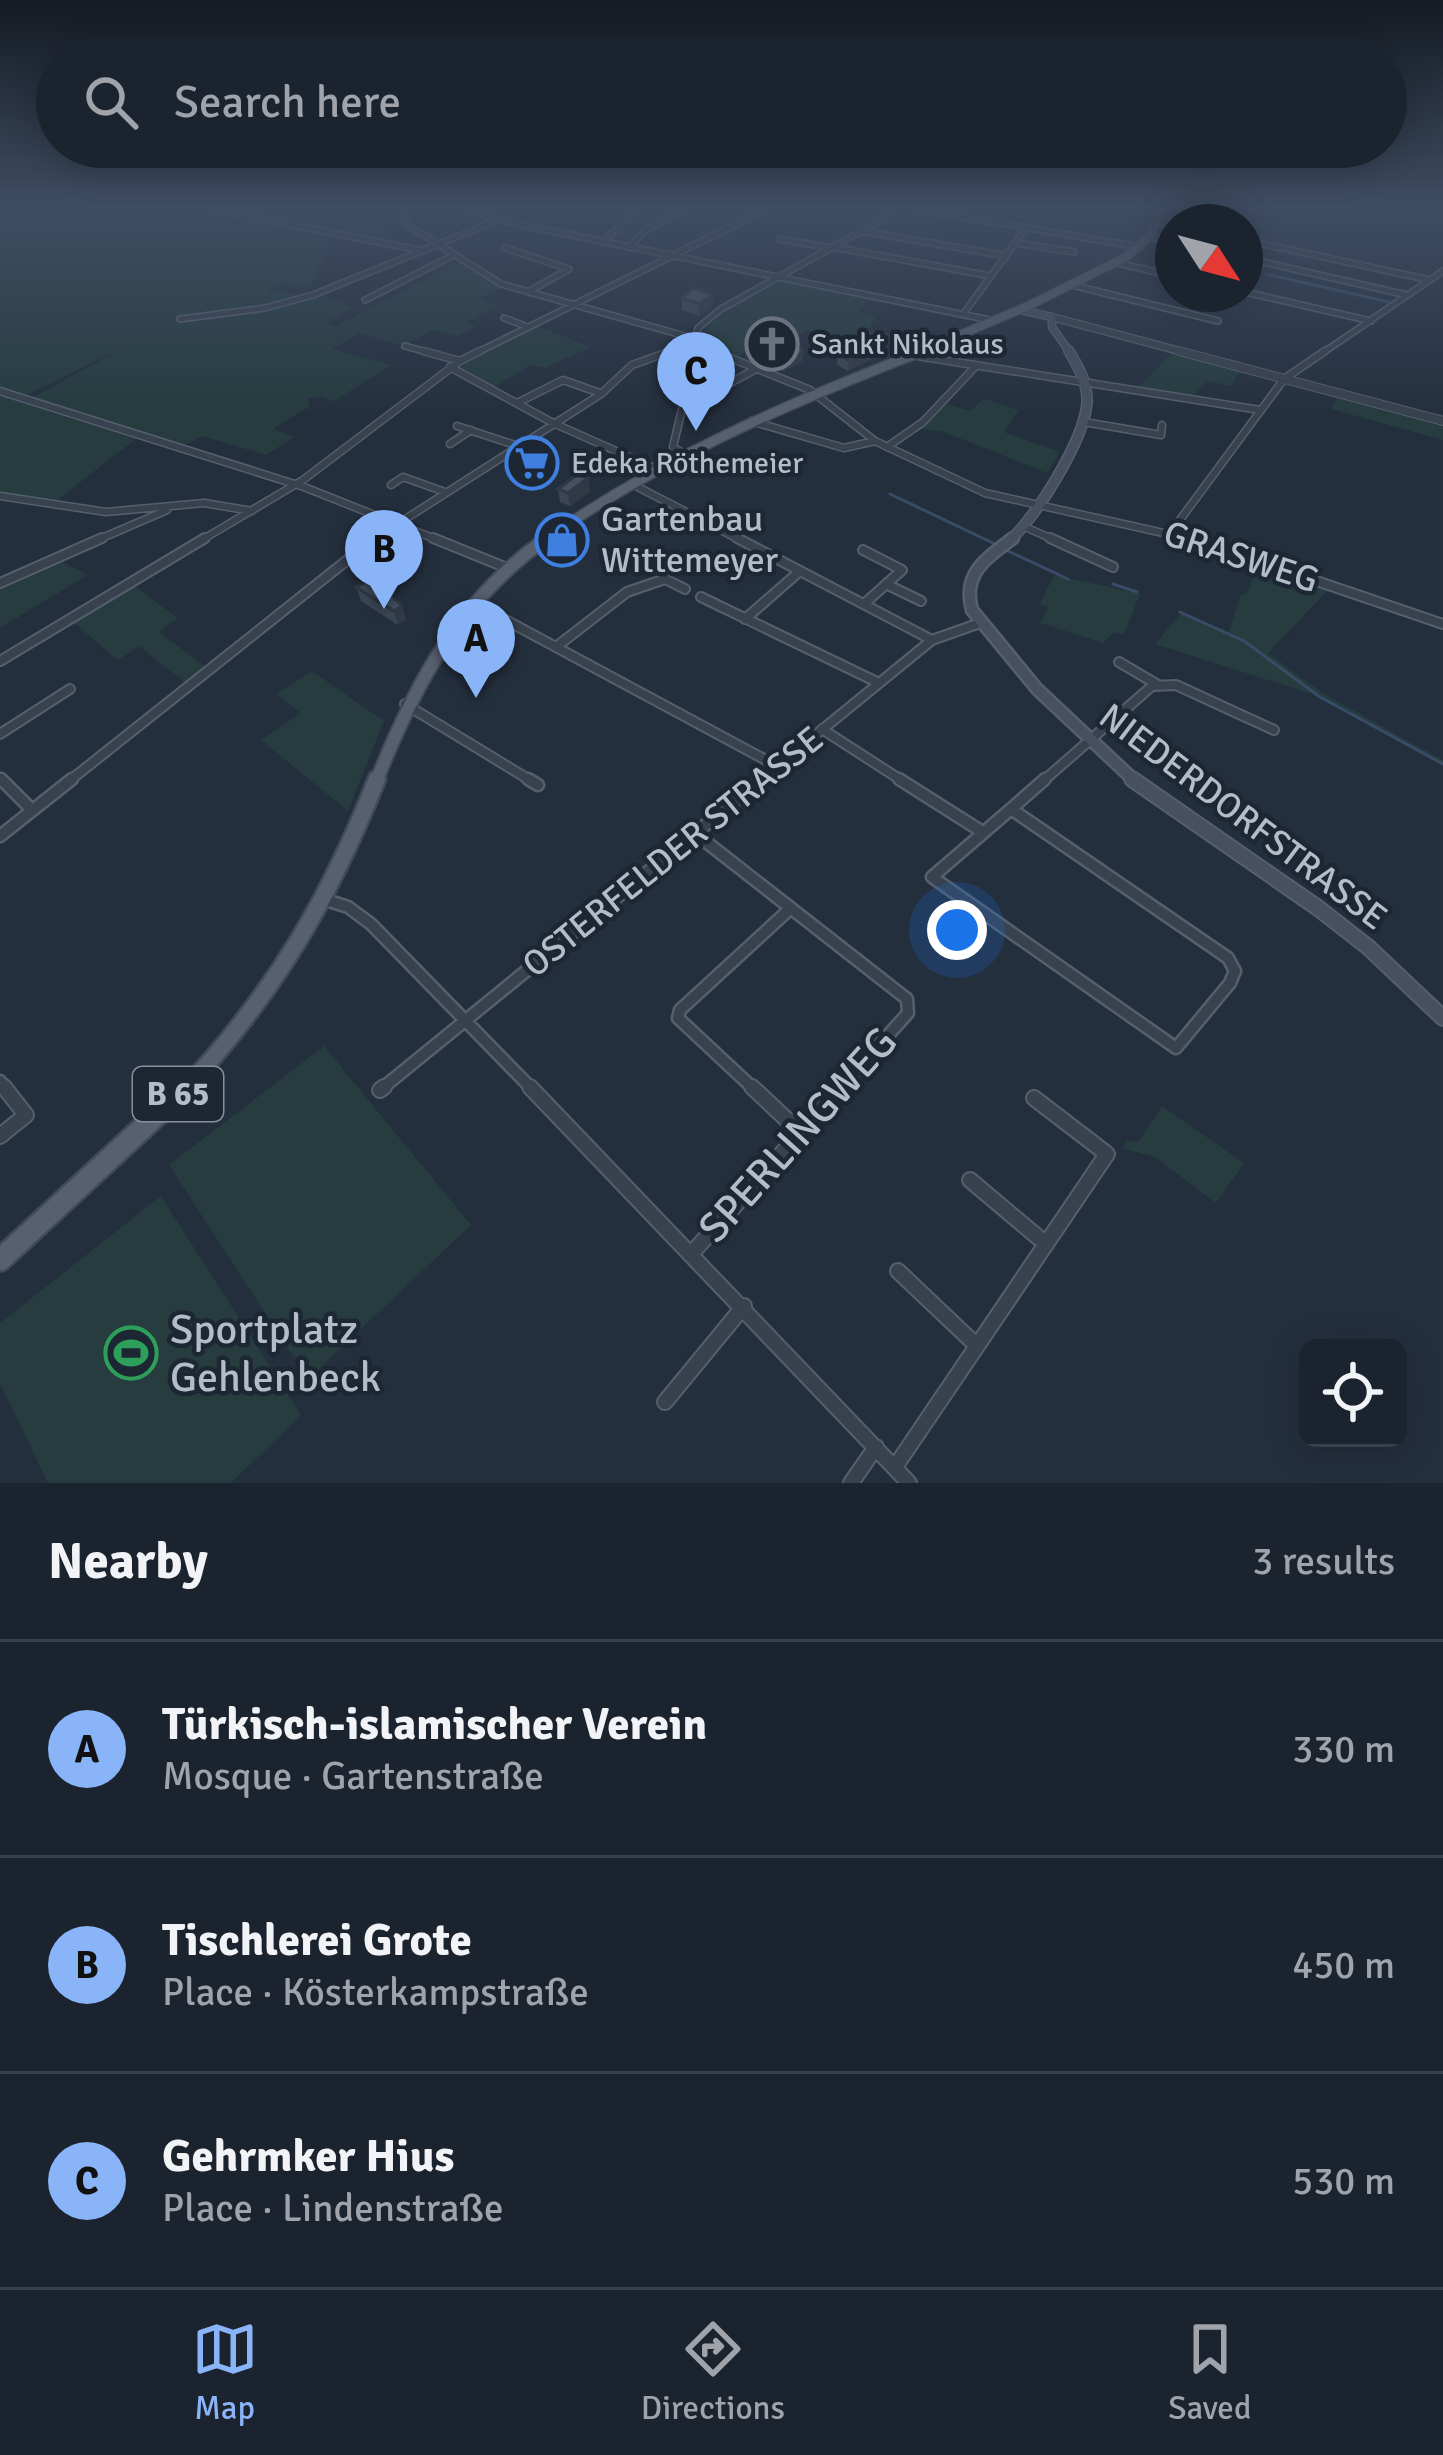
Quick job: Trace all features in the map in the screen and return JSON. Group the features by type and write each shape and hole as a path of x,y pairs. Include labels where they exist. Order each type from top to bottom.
{"main road":[{"name":"B 65","path":"0,1260 196,1075 279,974 326,900 352,845 405,704 474,603 507,568 685,454 751,421 1025,308 1090,275"},
{"path":"980,623 968,601 971,573 1025,527 1084,422 1087,384 1080,363 1052,327 1052,317 1025,308"},
{"name":"NIEDERDORFSTRASSE","path":"980,623 1086,741 1122,772 1318,908 1402,977 1443,1018"}],"street":[{"path":"181,319 284,304 356,275"},
{"path":"365,300 414,275"},
{"path":"486,275 527,293 693,340 816,394 836,415 887,448 952,479 1036,507"},
{"path":"527,293 558,275"},
{"path":"0,661 295,485 394,415 450,367 632,275"},
{"path":"771,275 995,321"},
{"path":"0,836 396,523 601,394 632,365 693,340 698,328 721,310 783,275"},
{"path":"964,313 991,276 986,275"},
{"path":"1320,275 1407,295"},
{"path":"1408,275 1430,280"},
{"path":"1171,532 1284,379 1437,275"},
{"path":"1072,285 1218,321"},
{"path":"1263,296 1371,321"},
{"path":"1052,317 1443,421"},
{"path":"504,318 528,327"},
{"path":"406,346 460,361"},
{"path":"911,356 1260,410"},
{"path":"450,367 554,423 658,470"},
{"path":"887,448 920,427 975,368"},
{"path":"685,454 673,447 682,409 756,369"},
{"path":"517,403 563,380 601,394"},
{"path":"0,391 295,485 507,568"},
{"path":"751,421 844,448 875,441"},
{"path":"1084,422 1162,430 1160,446"},
{"path":"457,426 518,446"},
{"path":"451,444 471,430"},
{"path":"391,484 403,476 445,492"},
{"path":"634,485 932,640"},
{"path":"0,496 106,512 167,510 204,502 252,511"},
{"path":"0,506 20,500"},
{"name":"GRASWEG","path":"1036,507 1171,532 1443,624"},
{"path":"0,583 167,510"},
{"path":"1025,527 1112,567"},
{"path":"863,550 902,570 864,604"},
{"path":"745,619 800,572"},
{"path":"556,647 626,592 665,579 685,589"},
{"path":"888,585 921,602"},
{"path":"701,597 879,683"},
{"path":"474,603 777,766"},
{"name":"OSTERFELDER STRASSE","path":"380,1090 932,640 980,623"},
{"path":"1119,662 1157,685 1176,685 1274,730"},
{"path":"1008,806 1228,958 1235,970 1230,983 1176,1048 932,877 1008,806 1157,685"},
{"path":"0,734 70,689"},
{"path":"405,704 538,785"},
{"path":"822,729 981,831"},
{"path":"0,778 32,810"},
{"name":"SPERLINGWEG","path":"692,1253 908,1012 907,1000 696,834"},
{"path":"326,900 348,907 371,924 744,1306 909,1483"},
{"path":"791,908 680,1010 678,1018 800,1132"},
{"path":"0,1082 26,1115 0,1136"},
{"path":"895,1468 1107,1154 1034,1098"},
{"path":"970,1180 1046,1244"},
{"path":"898,1271 977,1346"},
{"path":"665,1402 744,1306"},
{"path":"851,1483 876,1447"}],"green space":[{"path":"0,275 315,275 311,285 278,284 267,292 317,295 356,307 325,323 335,327 433,275 481,275 502,287 480,298 500,306 467,322 476,327 456,336 433,330 404,346 359,333 332,349 391,365 334,401 320,396 307,399 310,406 273,429 294,437 266,455 203,436 179,448 28,400 129,345 22,397 0,387"},
{"path":"784,279 873,297 859,312 877,317 868,330 901,338 899,343 874,345 807,330 797,339 777,333 736,358 702,345 702,332 727,309"},
{"path":"535,325 590,347 545,368 530,365 494,387 458,368"},
{"path":"1173,352 1241,370 1231,386 1206,381 1191,398 1136,390"},
{"path":"0,394 136,439 53,503 0,495"},
{"path":"1337,398 1443,426 1443,440 1331,409"},
{"path":"984,399 1019,410 1004,432 1060,452 1047,473 944,432 920,429 943,402 970,411"},
{"path":"57,559 88,575 0,628 0,584"},
{"path":"1256,563 1330,588 1268,653 1324,694 1443,760 1443,766 1315,695 1155,644 1182,612 1229,632 1240,596 1249,591"},
{"path":"1054,575 1140,594 1124,634 1114,632 1103,643 1040,623 1048,607 1040,604"},
{"path":"134,586 178,618 159,632 207,668 187,684 139,646 118,660 73,622"},
{"path":"312,671 384,721 348,811 261,740 301,713 276,694"},
{"name":"Sportplatz Gehlenbeck","path":"324,1046 471,1225 308,1379 169,1165"},
{"path":"1162,1106 1244,1163 1216,1203 1155,1157 1122,1148 1127,1140 1138,1142"},
{"name":"Sportplatz Gehlenbeck","path":"161,1196 301,1415 231,1483 48,1483 0,1383 0,1323"}],"building":[{"path":"693,288 713,295 699,304 682,298"},
{"path":"860,332 888,335 849,360 838,354 867,343 853,339"},
{"path":"799,345 803,352 784,363 774,359"},
{"path":"578,474 588,478 568,493 558,489"},
{"path":"367,581 402,606 394,611 356,587"}],"waterway":[{"path":"1271,275 1389,302"},
{"path":"890,494 993,543"},
{"path":"1008,551 1068,579"},
{"path":"1113,584 1137,592"},
{"path":"1180,612 1244,641 1320,697 1443,764"}],"place":[{"name":"Sankt Nikolaus","path":"772,344"},
{"name":"Gehrmker Hius","path":"696,431"},
{"name":"Edeka Röthemeier","path":"532,463"},
{"name":"Gartenbau Wittemeyer","path":"562,540"},
{"name":"Tischlerei Grote","path":"384,609"},
{"name":"Türkisch-islamischer Verein","path":"476,698"},
{"name":"Sportplatz Gehlenbeck","path":"131,1353"}]}
